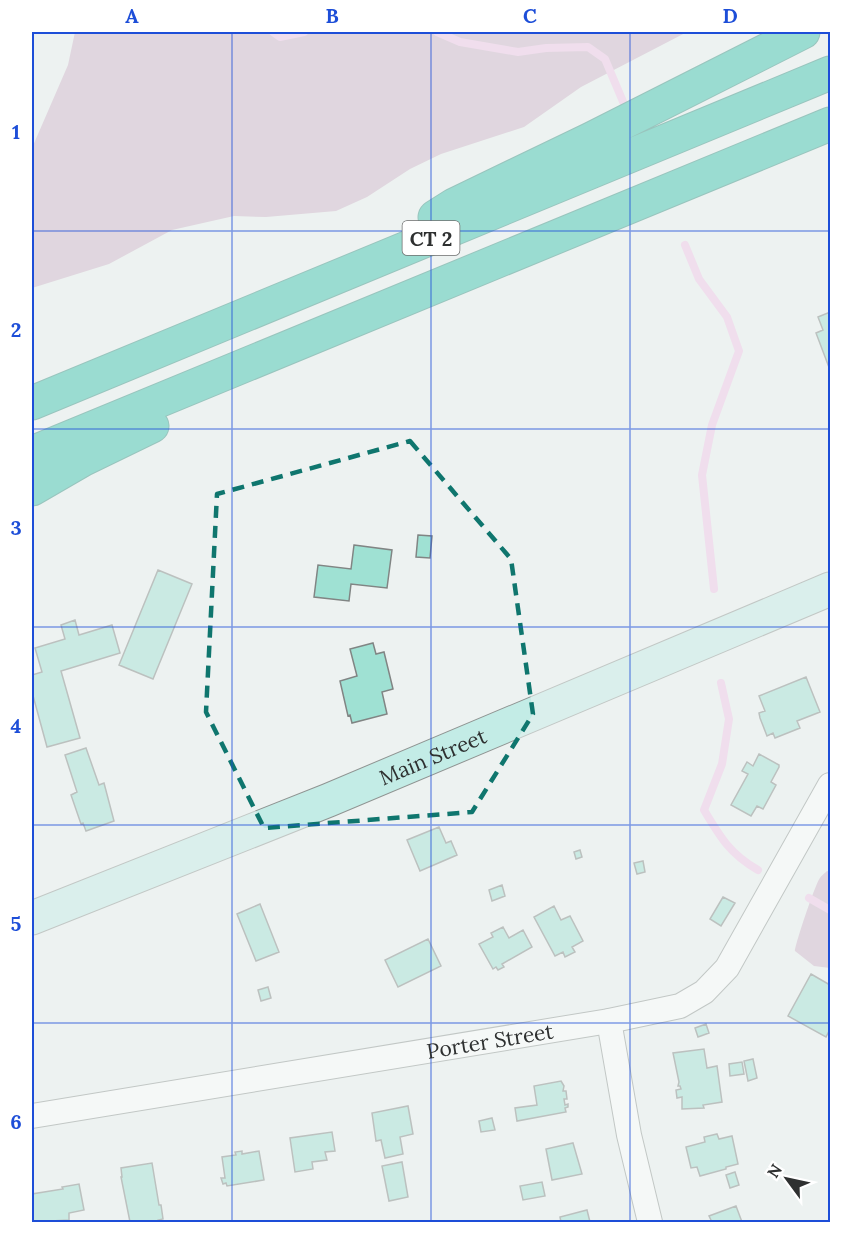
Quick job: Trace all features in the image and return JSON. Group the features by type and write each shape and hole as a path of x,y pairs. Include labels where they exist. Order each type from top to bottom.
{"highway":[{"path":"387,256 423,225 454,205 803,32"},
{"name":"CT 2","path":"32,403 831,73"},
{"name":"CT 2","path":"32,453 831,124"},
{"path":"32,489 111,446 216,398 276,352"}],"main road":[{"name":"Main Street","path":"32,918 329,800 831,589"}],"street":[{"name":"Porter Street","path":"32,1116 609,1021 680,1006 713,984 737,953 790,854 831,785"},
{"path":"609,1021 629,1135 650,1222"}],"highlighted area":[{"path":"410,441 511,559 533,714 472,812 264,828 206,712 217,494"}],"shaded area":[{"path":"75,32 687,32 581,87 524,127 441,154 410,169 367,197 336,211 266,217 234,216 172,230 109,264 32,288 32,148 68,65"},
{"path":"827,871 830,872 830,968 814,966 795,951 814,890"}],"building":[{"path":"830,312 830,370 816,333 823,330 818,317"},
{"path":"418,535 432,536 430,558 416,557"},
{"path":"354,545 392,550 387,588 351,584 349,601 314,597 318,565 351,569"},
{"path":"158,570 192,584 153,679 119,665"},
{"path":"75,620 79,635 112,625 120,653 61,671 80,738 47,747 32,692 32,675 42,672 35,648 65,639 61,625"},
{"path":"373,643 376,654 384,652 393,689 382,692 387,714 352,723 350,715 348,716 340,681 357,676 350,649"},
{"path":"806,677 820,712 797,721 800,728 775,738 773,733 767,736 759,713 765,711 759,696"},
{"path":"86,748 99,785 104,783 114,821 86,831 83,823 81,824 71,795 77,792 65,755"},
{"path":"759,754 779,767 771,782 776,785 763,809 757,806 751,816 731,805 748,774 742,771 747,762 753,766"},
{"path":"439,827 446,843 451,841 457,855 420,871 407,840"},
{"path":"580,850 582,857 576,859 574,852"},
{"path":"643,861 645,872 637,874 634,863"},
{"path":"502,885 505,896 492,901 489,890"},
{"path":"723,897 735,903 721,926 710,919"},
{"path":"260,904 279,952 256,961 237,914"},
{"path":"554,906 561,920 570,916 583,941 572,947 575,952 565,957 563,952 555,956 534,917"},
{"path":"503,927 509,938 523,930 532,947 502,964 504,967 498,970 496,967 493,969 479,944 493,937 491,933"},
{"path":"428,939 441,966 398,987 385,960"},
{"path":"811,974 830,985 830,1029 826,1037 788,1016"},
{"path":"268,987 271,998 261,1001 258,990"},
{"path":"706,1024 709,1033 698,1037 695,1028"},
{"path":"704,1049 707,1068 717,1066 722,1102 703,1105 704,1108 682,1109 682,1097 677,1098 676,1090 681,1089 678,1086 673,1053"},
{"path":"753,1059 757,1078 748,1081 744,1061"},
{"path":"742,1062 744,1074 730,1076 729,1064"},
{"path":"561,1081 564,1086 563,1091 566,1091 567,1099 564,1099 568,1107 565,1108 566,1112 517,1121 515,1108 537,1105 534,1086"},
{"path":"408,1106 413,1134 400,1137 403,1154 385,1158 381,1140 376,1141 372,1113"},
{"path":"492,1118 495,1130 481,1132 479,1121"},
{"path":"332,1132 335,1151 325,1152 327,1160 312,1162 313,1169 295,1172 290,1138"},
{"path":"717,1134 719,1139 732,1136 738,1164 700,1176 697,1167 691,1168 686,1147 705,1142 704,1137"},
{"path":"573,1143 582,1174 552,1180 546,1149"},
{"path":"242,1151 242,1154 259,1151 264,1180 227,1186 226,1183 223,1184 221,1178 225,1178 222,1157 236,1155 235,1152"},
{"path":"402,1162 408,1197 389,1201 382,1166"},
{"path":"152,1163 163,1219 158,1222 130,1222 121,1168"},
{"path":"735,1172 739,1185 730,1188 726,1175"},
{"path":"542,1182 545,1196 523,1200 520,1186"},
{"path":"79,1184 84,1210 69,1213 69,1220 32,1222 32,1194"},
{"path":"736,1206 742,1222 712,1222 709,1216"},
{"path":"587,1210 590,1222 561,1222 560,1217"}],"waterway":[{"path":"273,32 280,37 304,32"},
{"path":"437,32 460,42 518,52 546,48 588,47 605,59 624,104"},
{"path":"685,245 699,279 727,317 739,351 712,425 702,475 714,589"},
{"path":"721,683 729,719 722,764 704,810 726,844 740,858 758,870"},
{"path":"809,898 830,910"}]}
